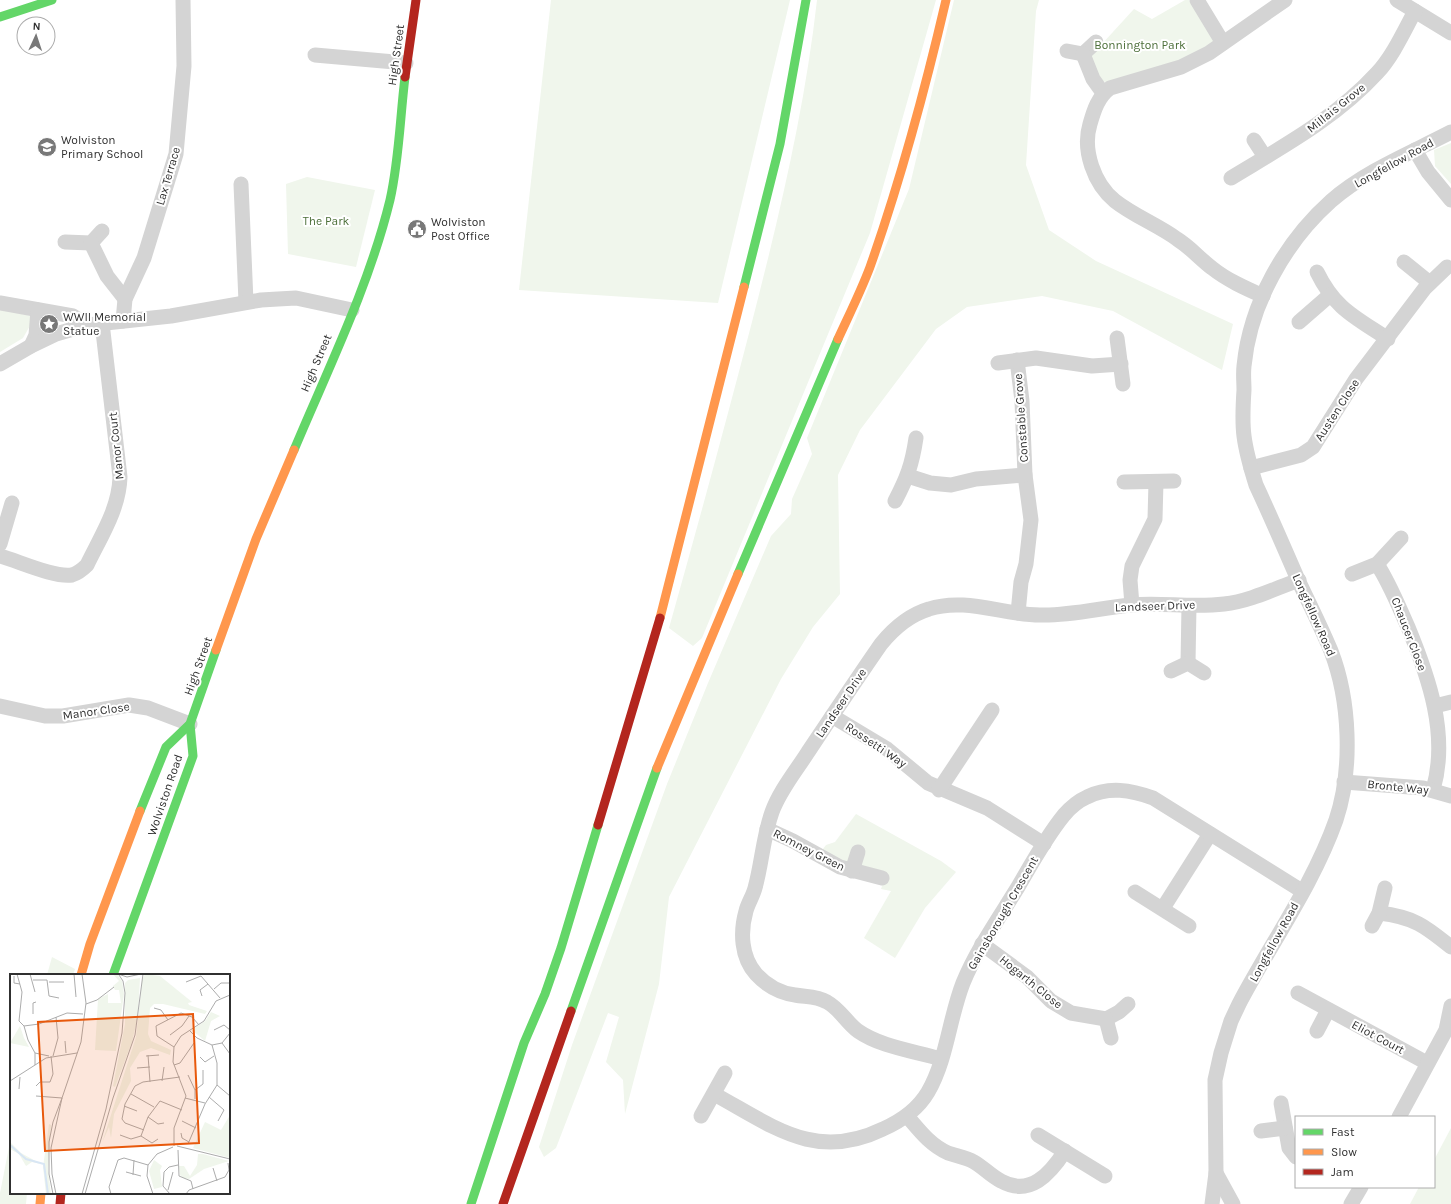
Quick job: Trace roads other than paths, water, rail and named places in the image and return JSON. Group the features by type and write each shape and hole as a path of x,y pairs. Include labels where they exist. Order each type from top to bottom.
{"street":[{"path":"0,17 52,0"},
{"name":"Lax Terrace","path":"123,322 124,299 144,258 176,154 184,66 183,0"},
{"name":"High Street","path":"190,724 256,539 368,273 390,200 396,162 406,63 416,0"},
{"path":"471,1204 524,1043 545,994 561,948 654,640 780,144 806,0"},
{"path":"503,1204 664,747 869,268 903,167 927,80 946,0"},
{"path":"1198,0 1223,43"},
{"path":"1262,296 1213,269 1178,239 1114,200 1105,190 1093,169 1087,146 1088,129 1094,110 1104,93 1110,88 1180,68 1209,53 1285,0"},
{"path":"1397,0 1451,33"},
{"name":"Millais Grove","path":"1231,178 1311,130 1344,104 1378,73 1415,11"},
{"path":"1083,54 1096,42"},
{"path":"1067,50 1083,54"},
{"path":"1083,54 1093,80 1104,93"},
{"path":"315,55 406,63"},
{"name":"Longfellow Road","path":"1212,1204 1216,1173 1215,1080 1221,1053 1231,1021 1239,1004 1320,858 1336,819 1344,782 1347,735 1343,697 1331,651 1256,486 1251,468 1244,435 1244,366 1254,321 1262,296 1293,243 1331,201 1372,172 1451,132"},
{"path":"1254,140 1265,157"},
{"path":"1415,150 1428,172 1451,200"},
{"path":"241,184 246,302"},
{"path":"65,242 91,243 102,231"},
{"path":"91,243 107,276 124,299"},
{"path":"1404,262 1430,283"},
{"name":"Austen Close","path":"1251,468 1294,458 1313,447 1353,384 1430,283 1447,267"},
{"path":"1317,272 1330,295 1342,308 1388,339"},
{"path":"1299,322 1330,295"},
{"path":"0,364 31,346 56,334 87,325 171,316 246,302 296,298 352,310"},
{"path":"0,302 73,316 87,325"},
{"path":"31,346 38,327 38,310"},
{"name":"Manor Court","path":"0,556 54,573 72,575 87,565 113,513 119,494 120,477 102,323"},
{"path":"1117,338 1123,384"},
{"name":"Constable Grove","path":"998,363 1042,358 1092,366 1120,364"},
{"name":"Constable Grove","path":"1017,360 1022,402 1025,475 1030,501 1031,533 1021,582 1018,613"},
{"path":"895,501 908,476 912,464 916,438"},
{"name":"Constable Grove","path":"908,476 930,483 952,485 976,479 1025,475"},
{"path":"1124,482 1156,482 1174,480"},
{"path":"1132,605 1130,580 1132,566 1155,519 1156,482"},
{"path":"0,544 12,503"},
{"path":"1352,574 1377,564 1401,538"},
{"name":"Chaucer Close","path":"1377,564 1389,584 1415,646 1435,706 1439,760 1433,790"},
{"name":"Landseer Drive","path":"941,1058 873,1038 858,1031 837,1008 826,1001 813,997 780,992 765,983 755,974 745,954 743,926 746,910 754,892 759,872 766,828 781,794 881,644 893,629 911,617 929,608 950,605 968,605 1018,613 1060,615 1132,605 1189,606 1224,604 1238,601 1299,580"},
{"path":"1188,663 1189,606"},
{"path":"1171,671 1188,663"},
{"path":"1188,663 1204,673"},
{"path":"1435,706 1451,702"},
{"name":"Manor Close","path":"0,706 46,716 63,716 129,705 148,708 190,724"},
{"path":"939,790 992,710"},
{"name":"Rossetti Way","path":"832,716 887,749 928,783 939,790 987,808 1044,844"},
{"name":"Wolviston Road","path":"81,974 90,944 118,867 157,767 166,747 190,724"},
{"name":"Wolviston Road","path":"113,974 193,756 190,724"},
{"name":"Bronte Way","path":"1344,782 1433,790 1451,796"},
{"name":"Gainsborough Crescent","path":"714,1094 791,1135 814,1142 836,1143 855,1140 888,1127 907,1116 927,1093 941,1058 963,983 982,944 1044,844 1064,816 1086,797 1102,791 1118,790 1136,792 1153,798 1302,891"},
{"name":"Romney Green","path":"766,828 793,841 829,862 852,872 882,878"},
{"path":"1163,908 1210,834"},
{"name":"Romney Green","path":"852,872 858,852"},
{"path":"1385,888 1375,919 1403,918 1425,926 1451,947"},
{"path":"1135,892 1190,926"},
{"name":"Hogarth Close","path":"982,944 1027,977 1051,1001 1061,1008 1083,1016 1106,1019"},
{"name":"Eliot Court","path":"1298,994 1427,1063"},
{"path":"1111,1038 1106,1019 1119,1012 1128,1004"},
{"path":"1399,1116 1446,1030 1451,1006"},
{"path":"1317,1031 1328,1010"},
{"path":"701,1116 725,1073"},
{"path":"1281,1103 1289,1148 1295,1156"},
{"path":"907,1116 928,1140 937,1147 948,1153 972,1160 999,1181 1008,1185 1027,1186 1037,1182 1048,1175 1065,1152"},
{"path":"1261,1131 1285,1128"},
{"path":"1038,1135 1105,1176"},
{"path":"1216,1173 1233,1204"},
{"path":"1352,1204 1357,1188"},
{"path":"40,1204 41,1194"},
{"path":"60,1204 61,1194"}],"place":[{"name":"Wolviston Primary School","path":"47,147"},
{"name":"Wolviston Post Office","path":"417,229"},
{"name":"WWII Memorial Statue","path":"49,324"}],"park label":[{"name":"Bonnington Park","path":"1140,45"},
{"name":"The Park","path":"326,221"}]}
